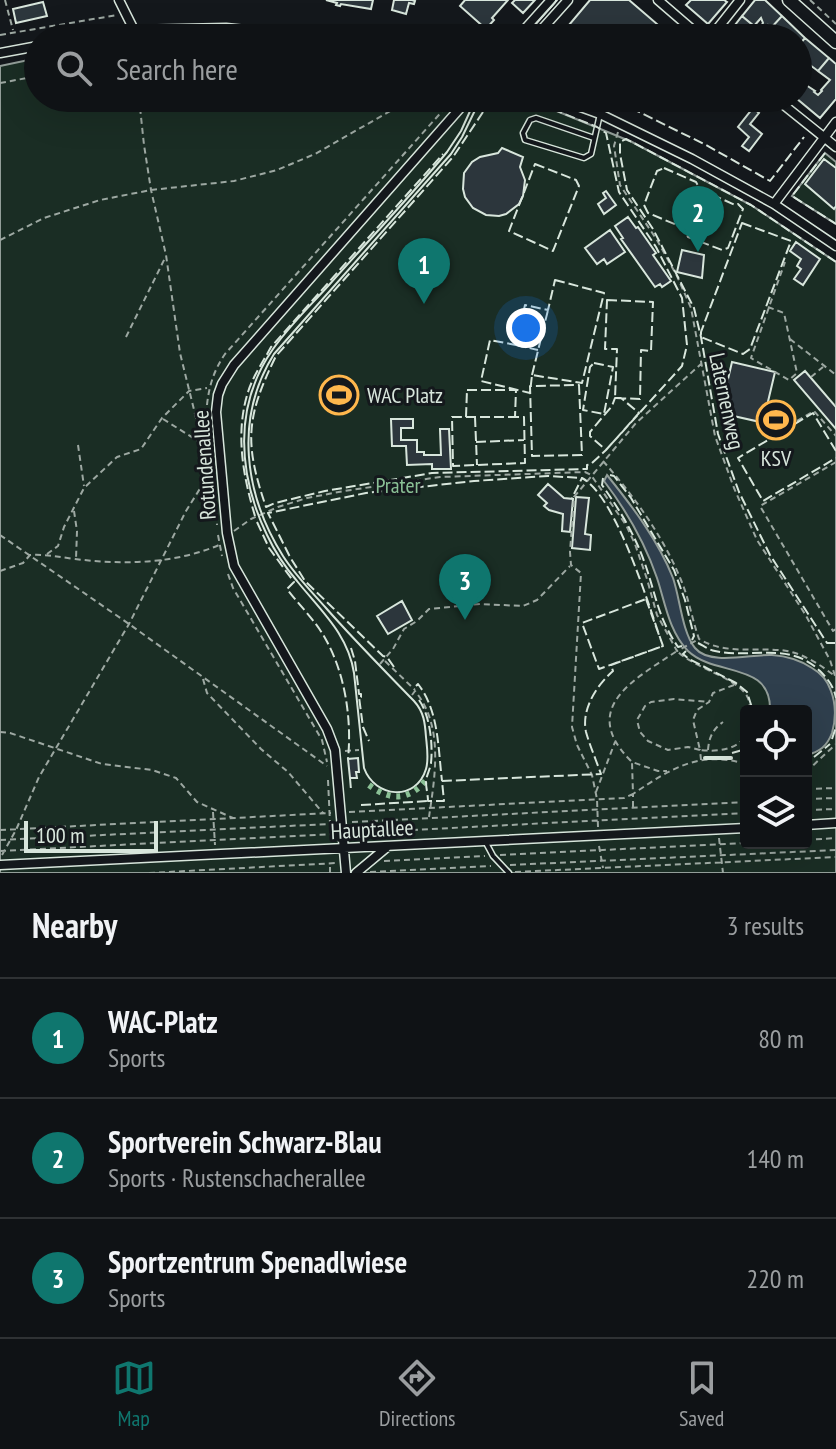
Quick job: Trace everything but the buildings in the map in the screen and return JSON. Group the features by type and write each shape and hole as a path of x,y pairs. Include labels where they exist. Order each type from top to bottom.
{"main road":[{"path":"789,0 836,42"}],"street":[{"path":"119,0 131,24"},
{"path":"530,24 551,0"},
{"path":"547,24 568,0"},
{"path":"658,0 686,24"},
{"path":"721,24 740,0"},
{"path":"0,53 24,49"},
{"name":"Rotundenallee","path":"345,868 335,750 327,729 234,566 227,533 220,462 216,412 218,395 234,365 457,112"},
{"path":"594,112 692,159 774,204 836,246"},
{"path":"792,112 836,147"},
{"path":"774,204 836,122"},
{"path":"812,825 836,823"},
{"name":"Hauptallee","path":"0,862 740,828"},
{"path":"356,873 389,846"}],"lane":[{"path":"594,138 536,118 530,120 523,133 525,140 584,158 591,154 600,114"},
{"path":"485,841 493,856 509,873"}],"path":[{"path":"5,0 13,32"},
{"path":"810,0 836,24"},
{"path":"63,24 126,14"},
{"path":"0,35 24,30"},
{"path":"0,83 24,79"},
{"path":"0,862 2,850 16,830 39,777 129,624 186,511 220,462 203,440 180,353 140,112"},
{"path":"0,240 44,218 100,200 151,190 234,181 277,170 315,154 388,112"},
{"path":"207,406 209,388 225,354 441,112"},
{"name":"Laternenweg","path":"620,124 614,146 620,185 657,240 691,308 715,436 734,488 757,540 805,614 836,677"},
{"path":"126,337 166,255"},
{"path":"768,307 784,313 797,373 789,380 751,358 768,307 785,262"},
{"path":"789,338 836,375"},
{"path":"603,868 592,775 572,727 581,614 581,573 571,565 570,552 574,497 636,423 702,363"},
{"path":"811,377 824,366"},
{"path":"46,554 58,546 84,488 117,457 141,449 162,418 189,391 209,388"},
{"path":"772,421 778,418 788,426 814,411 836,436"},
{"path":"162,418 198,441 203,440"},
{"path":"208,419 219,545 224,560"},
{"path":"78,445 84,488"},
{"path":"603,461 629,491 670,558 681,579 699,639 715,647 732,650 782,650 803,656 836,677"},
{"path":"836,462 760,506 833,631 836,629"},
{"path":"0,571 23,563 30,555 162,561 195,555 219,545 227,533 278,507 307,498 358,489 440,477 585,472 591,475 626,525 657,615 677,651 684,658 734,684 746,693 750,705"},
{"path":"74,510 76,559"},
{"path":"0,535 328,766 322,740 233,588 228,574"},
{"path":"380,664 404,629 429,609 480,604 523,606 537,600 571,565"},
{"path":"667,771 632,762 619,748 611,730 611,713 619,694 631,682 699,639"},
{"path":"384,660 424,703 433,727 435,778 429,819"},
{"path":"203,677 207,693 288,772 324,814"},
{"path":"701,760 693,720 697,710 709,702 713,693 734,684"},
{"path":"412,695 415,691"},
{"path":"709,702 674,699 651,702 637,720 640,732 648,741 668,750 688,747 708,751 734,747 740,743"},
{"path":"708,751 714,729 723,722"},
{"path":"0,732 102,764 152,770 176,778 197,802 234,818"},
{"path":"595,793 616,741"},
{"path":"812,766 836,744"},
{"path":"335,750 359,750"},
{"path":"632,762 633,808"},
{"path":"351,812 624,798 667,771 690,762 740,762"},
{"path":"0,840 330,823 332,813 328,782"},
{"path":"812,789 836,788"},
{"path":"812,799 836,798"},
{"path":"342,823 740,802"},
{"path":"812,810 836,809"},
{"path":"213,810 216,854"},
{"path":"0,830 332,813"},
{"path":"353,833 740,813"},
{"path":"718,829 723,873"},
{"path":"2,850 333,834"},
{"path":"812,840 836,838"},
{"path":"368,862 740,843"},
{"path":"369,872 836,850"},
{"path":"509,873 836,857"},
{"path":"149,873 330,864 345,868"},
{"path":"330,864 330,873"}],"green space":[{"name":"Prater","path":"24,61 24,112 559,112 632,142 751,205 836,262 836,873 0,873 0,66"},
{"path":"825,153 836,162 836,224 792,196"}],"water":[{"path":"607,475 660,550 673,578 687,633 695,648 710,657 720,658 788,657 807,665 824,678 833,696 835,712 832,733 822,748 812,753 812,705 769,705 762,684 752,677 699,659 688,651 672,626 641,540 604,481"}],"tram line":[{"path":"536,24 557,0"},
{"path":"470,112 447,152 273,349 260,371 246,417 246,465 257,512 280,559 346,646 354,673 364,768 377,785 395,792 414,787 426,769 427,749 422,714 414,701 303,583 283,556 270,532 252,482 249,430 261,379 274,354 451,154 474,112"}],"hedge":[{"path":"369,785 384,794 399,796 413,792 426,780"}],"fence":[{"path":"483,112 453,157 276,356 259,396 252,430 254,465 266,507 325,491 432,473 587,469 587,465 606,450 682,366 687,345 682,298 656,247 619,192 606,133 560,112"},
{"path":"639,112 770,181 804,137"},
{"path":"836,262 751,205 626,139 620,142 627,190 653,229 694,308 718,434 739,492 770,555 827,643 836,643"},
{"path":"825,153 792,196 836,224"},
{"path":"255,516 244,470 241,439 244,407 255,375 271,347 443,154"},
{"path":"535,164 576,180 579,186 553,251 509,231 535,164"},
{"path":"664,168 743,209 728,248 722,250 688,237 684,228 648,213 644,205 657,171 664,168"},
{"path":"684,228 700,189"},
{"path":"742,223 791,241 750,349 743,354 701,337 742,223"},
{"path":"555,280 604,293 582,383 532,375 530,393 481,381 490,340 516,345 525,305 548,310 555,280"},
{"path":"607,300 653,302 651,351 641,350 640,399 615,398 617,349 605,349 607,300"},
{"path":"532,375 548,310"},
{"path":"516,345 538,350"},
{"path":"594,363 613,367 604,414 583,410 590,367 594,363"},
{"path":"579,385 582,455 532,456 530,386 579,385"},
{"path":"467,390 516,390 515,417 524,417 525,463 453,466 452,417 466,417 467,390"},
{"path":"615,398 621,398 639,413 606,450 590,436 590,432 615,398"},
{"path":"836,451 813,413 738,458 763,501 836,458"},
{"path":"466,417 515,417"},
{"path":"475,417 477,465"},
{"path":"476,442 524,440"},
{"path":"610,475 631,498 674,570 685,600 694,636 692,640"},
{"path":"394,667 305,581 268,513 366,493 474,481 548,476 582,478"},
{"path":"419,700 426,714 431,739 431,763 426,782 428,801 444,801 442,781 601,774 586,732 588,706 601,683 613,671 611,665 663,646 630,554 607,507 595,489 582,478 572,498"},
{"path":"603,478 602,485 640,551 666,625 678,647 682,646"},
{"path":"257,522 269,548 294,582 287,589 321,631 338,666 348,712 348,759"},
{"path":"646,599 663,646 599,669 582,623 646,599"},
{"path":"698,643 729,653 796,656 820,671 830,683 836,698"},
{"path":"351,648 361,694 363,727 369,741"},
{"path":"686,651 683,654 689,659 747,692 751,705"},
{"path":"416,686 418,684 425,695 434,718 442,781"},
{"path":"832,739 836,727"},
{"path":"814,757 830,744"},
{"path":"732,753 740,751"},
{"path":"350,778 351,790"},
{"path":"361,805 428,801"}],"wall":[{"path":"705,758 731,758"}],"place":[{"name":"Sportverein Schwarz-Blau","path":"698,252"},
{"name":"WAC-Platz","path":"424,304"},
{"name":"WAC Platz","path":"339,395"},
{"name":"KSV","path":"776,420"},
{"name":"Sportzentrum Spenadlwiese","path":"465,620"}]}
